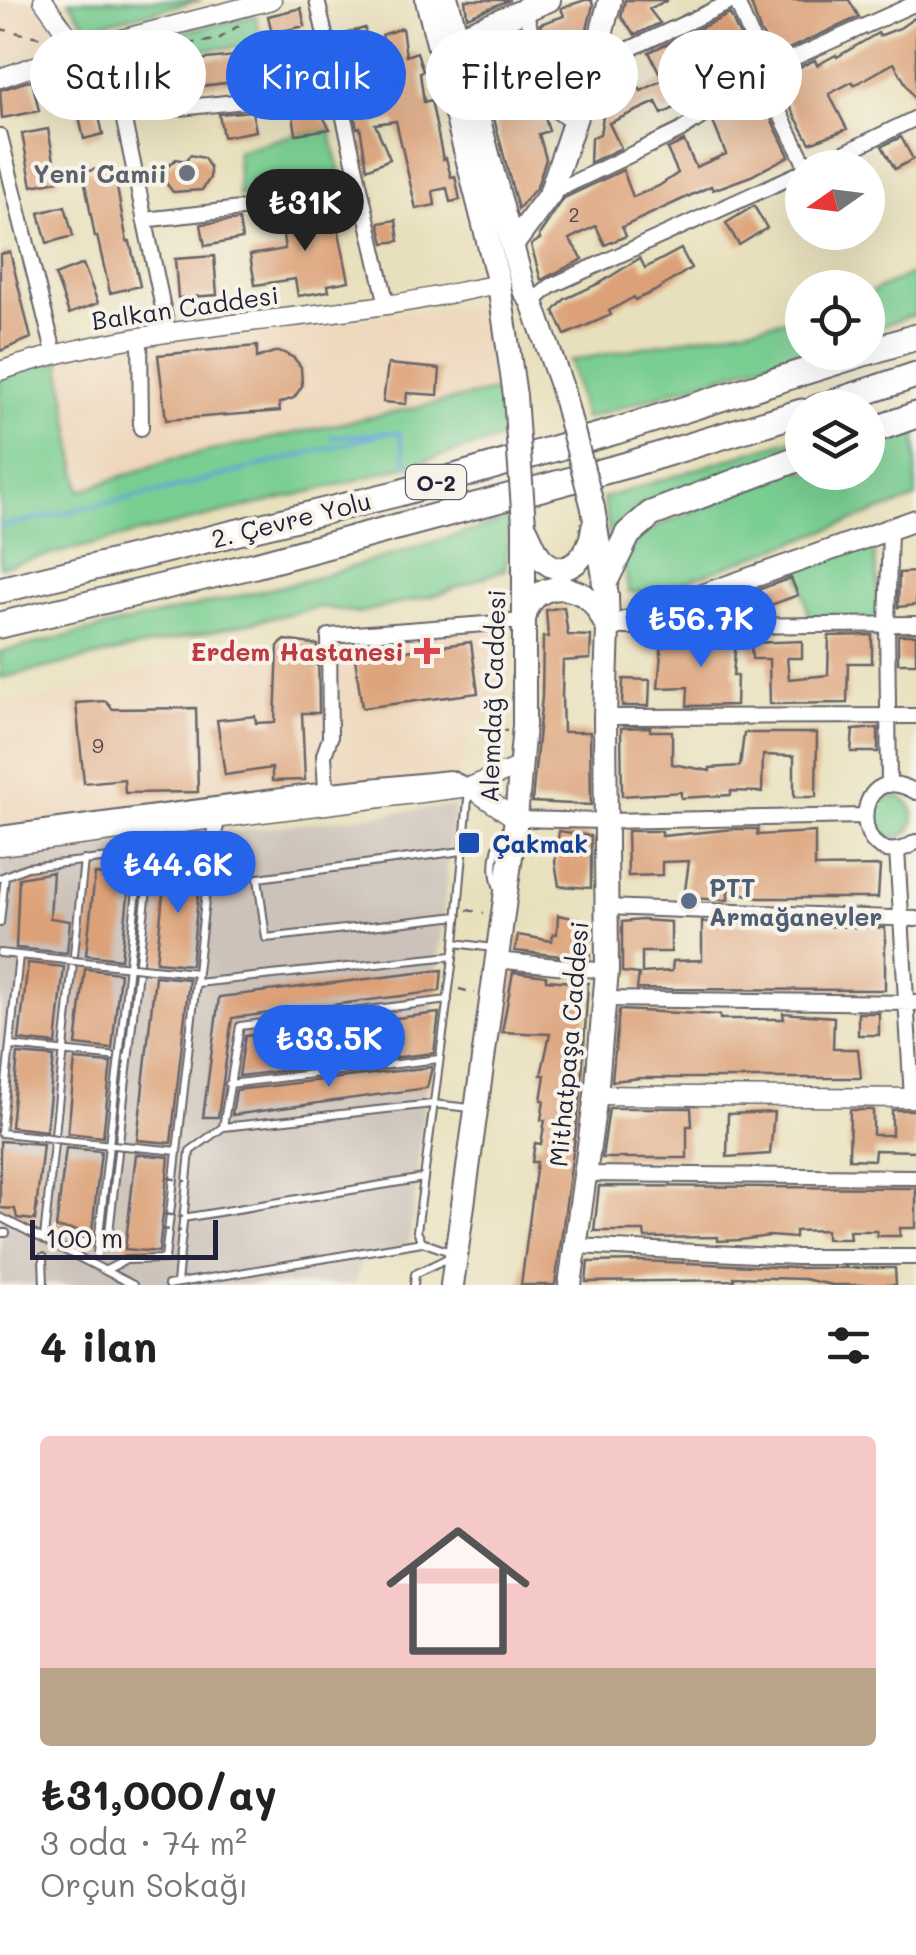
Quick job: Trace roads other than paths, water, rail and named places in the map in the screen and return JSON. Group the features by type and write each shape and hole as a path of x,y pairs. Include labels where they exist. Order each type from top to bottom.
{"highway":[{"name":"2. Çevre Yolu","path":"885,346 916,337"},
{"name":"2. Çevre Yolu","path":"0,590 399,493 810,370"},
{"path":"871,390 916,375"},
{"path":"885,426 916,415"},
{"name":"2. Çevre Yolu","path":"0,625 255,565 785,417"},
{"path":"605,581 628,534 651,514 785,463"}],"main road":[{"path":"427,0 499,284"},
{"path":"447,0 457,30"},
{"path":"473,30 523,5 549,0"},
{"path":"600,30 605,5"},
{"path":"481,120 524,290 532,302"},
{"path":"513,244 550,194 574,120"},
{"name":"Alemdağ Caddesi","path":"452,1285 516,819 523,735 524,524 515,396 499,284"},
{"name":"Mithatpaşa Caddesi","path":"532,302 561,385 593,508 608,628 606,971 596,1095 570,1285"},
{"path":"524,524 541,558 567,568 577,564 588,550 593,508"},
{"path":"524,621 527,605 537,594 563,588 587,597 608,628 916,520"}],"street":[{"path":"156,30 272,0"},
{"path":"317,0 324,30"},
{"path":"638,45 735,0 747,30"},
{"path":"802,54 916,3"},
{"path":"523,5 531,30"},
{"path":"47,6 64,30"},
{"path":"0,78 30,67"},
{"path":"848,150 916,118"},
{"path":"123,120 168,332"},
{"path":"344,120 387,305"},
{"path":"550,194 697,120"},
{"path":"785,120 799,150"},
{"path":"0,136 54,352"},
{"path":"532,302 551,286 785,179"},
{"path":"144,220 248,206 278,207 361,192"},
{"name":"Balkan Caddesi","path":"0,371 54,352 140,336 387,305 499,284"},
{"path":"140,336 141,428"},
{"path":"889,785 890,530 916,530"},
{"path":"326,790 329,636 524,621"},
{"path":"608,628 916,624"},
{"path":"605,718 916,716"},
{"path":"0,834 469,786 520,766"},
{"path":"0,846 326,790 450,778 469,786 516,819 863,816"},
{"path":"916,792 905,786 889,785 870,796 863,816 870,837 878,845 897,850 916,842"},
{"path":"211,847 220,811"},
{"path":"596,1095 914,1098 908,919 897,850"},
{"path":"606,908 908,919"},
{"path":"497,954 606,971"},
{"path":"604,998 910,1003"},
{"path":"585,1174 916,1176"},
{"path":"576,1246 796,1257 916,1258"}],"lane":[{"path":"422,1242 417,1231 455,943 469,786"},
{"path":"0,923 2,877 27,868 211,847 165,1259 126,1260 106,1270"},
{"path":"458,916 266,938 258,878 462,851"},
{"path":"68,1251 73,1241 92,1244 109,1233 151,853"},
{"path":"44,1238 84,860"},
{"path":"96,1265 139,871 121,870"},
{"path":"455,943 497,954"},
{"path":"4,953 198,973"},
{"path":"20,955 1,1133 178,1152"},
{"path":"197,983 452,956"},
{"path":"223,1127 240,1026 448,1000"},
{"path":"11,1046 128,1058"},
{"path":"229,1084 438,1059"},
{"path":"177,1283 190,1151 223,1127 432,1104 475,1109"},
{"path":"183,1218 424,1178"},
{"path":"0,1216 133,1285"},
{"path":"168,1285 422,1242 455,1254"},
{"path":"414,1285 415,1274 455,1254"},
{"path":"44,1257 44,1285"}],"waterway":[{"path":"0,527 175,488 382,431"},
{"path":"332,437 399,432 407,464"}],"place":[{"name":"Yeni Camii","path":"187,173"},
{"name":"Erdem Hastanesi","path":"427,651"},
{"name":"Çakmak","path":"469,843"},
{"name":"PTT Armağanevler","path":"689,901"}]}
